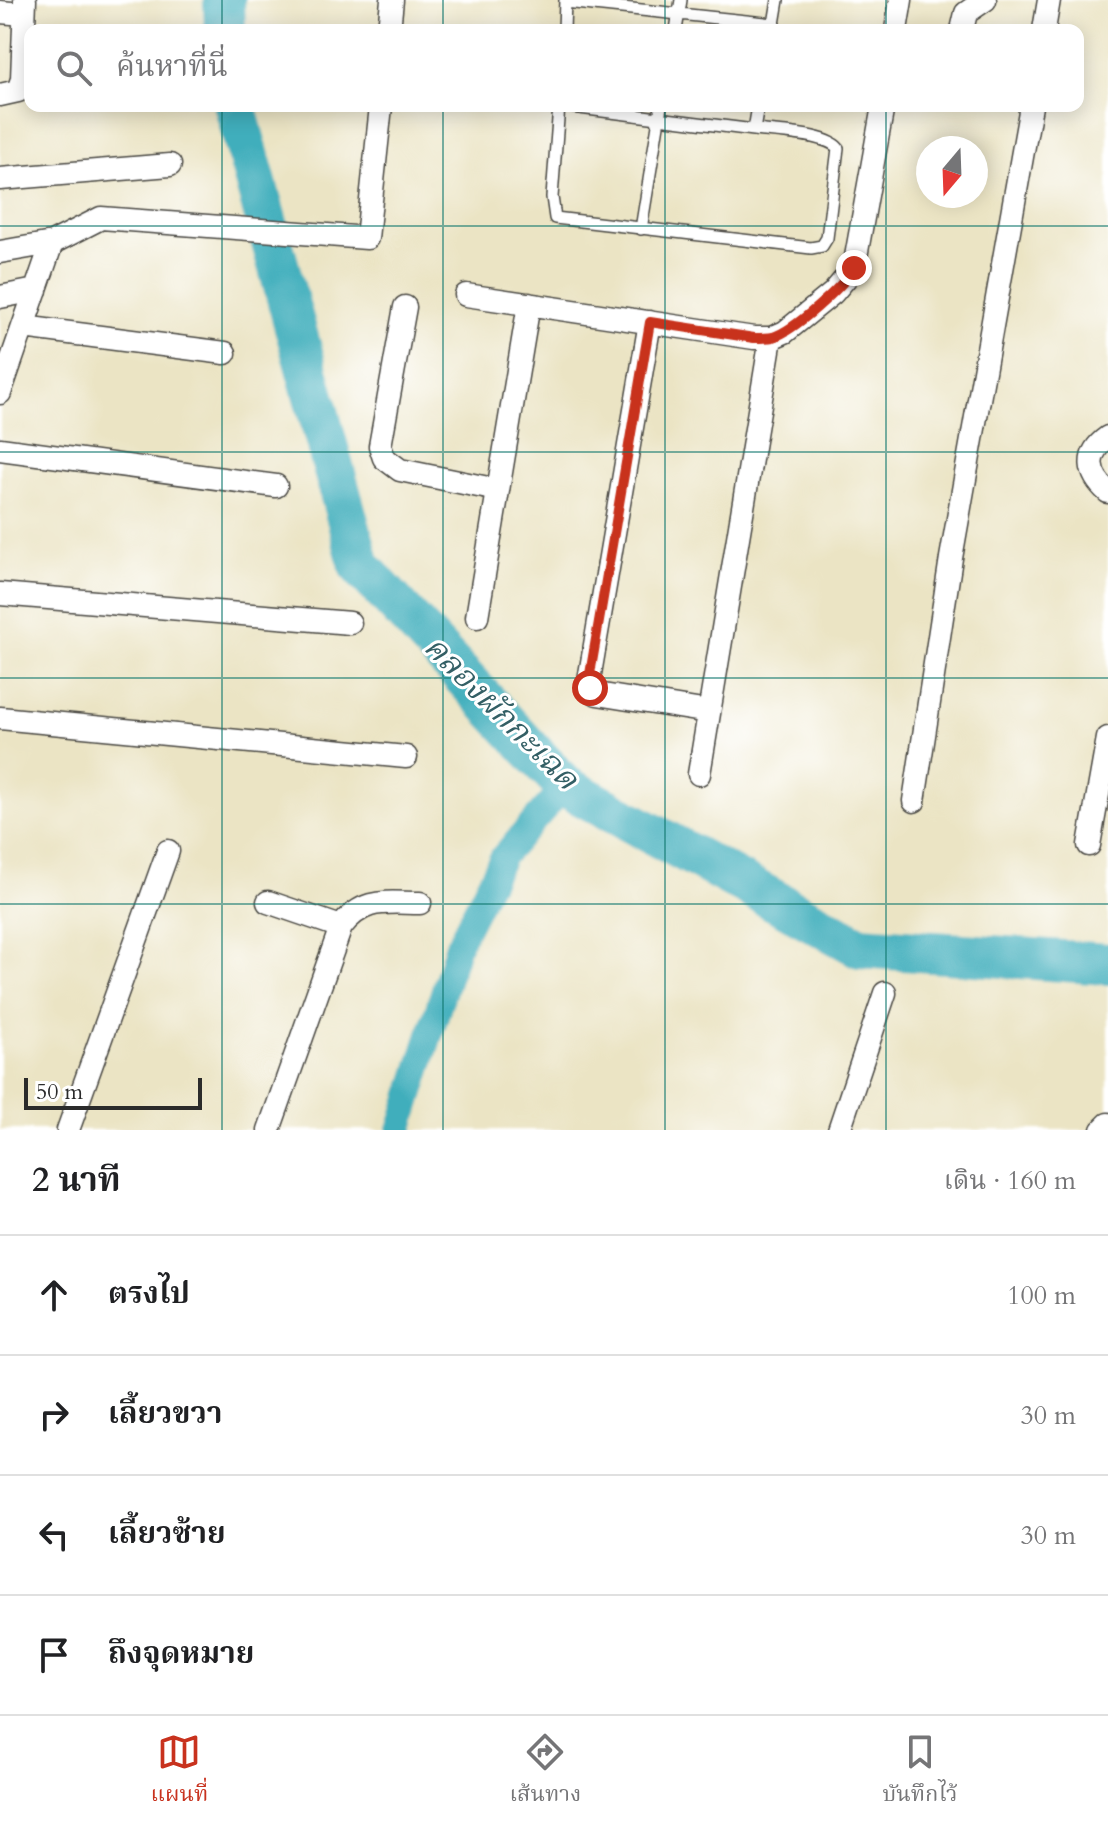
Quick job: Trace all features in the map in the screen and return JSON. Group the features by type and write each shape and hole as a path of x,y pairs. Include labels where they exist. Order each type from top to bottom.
{"street":[{"path":"390,24 392,0"},
{"path":"897,24 901,0"},
{"path":"963,24 966,13 985,0"},
{"path":"1045,24 1049,0"},
{"path":"0,12 24,7 22,79 18,91 0,95"},
{"path":"0,252 52,243 101,218 367,238 380,112"},
{"path":"466,295 754,338 771,338 785,332 833,293 854,268 882,112"},
{"path":"914,801 951,558 1030,112"},
{"path":"0,179 170,165"},
{"path":"0,393 52,243"},
{"path":"0,297 36,290"},
{"path":"477,617 529,304"},
{"path":"405,307 380,446 384,458 400,470 498,490"},
{"path":"650,322 590,688 597,694 709,712"},
{"path":"23,327 225,353"},
{"path":"699,774 771,338"},
{"path":"1108,437 1100,443 1090,466 1093,476 1108,492"},
{"path":"0,449 276,486"},
{"path":"0,594 350,623"},
{"path":"0,718 406,757"},
{"path":"1089,845 1108,738"},
{"path":"68,1130 168,851"},
{"path":"268,902 341,927"},
{"path":"269,1130 341,927 359,908 380,903 420,903"},
{"path":"839,1130 885,993"},
{"path":"1102,1130 1108,1124"}],"lane":[{"path":"677,24 681,0"},
{"path":"774,24 778,0"},
{"path":"564,24 565,1 751,24"},
{"path":"560,112 552,197 555,218 641,229 811,248 822,246 827,238 838,148 833,142 821,139 660,112 641,229"},
{"path":"754,130 757,112"}],"waterway":[{"name":"คลองผักกะเฉด","path":"224,0 225,24"},
{"name":"คลองผักกะเฉด","path":"237,112 360,566 565,786 860,947 1108,964"},
{"path":"400,1130 458,945 503,856 565,786"}],"route":[{"path":"590,688 650,322 771,338 785,332 833,293 854,268"}]}
